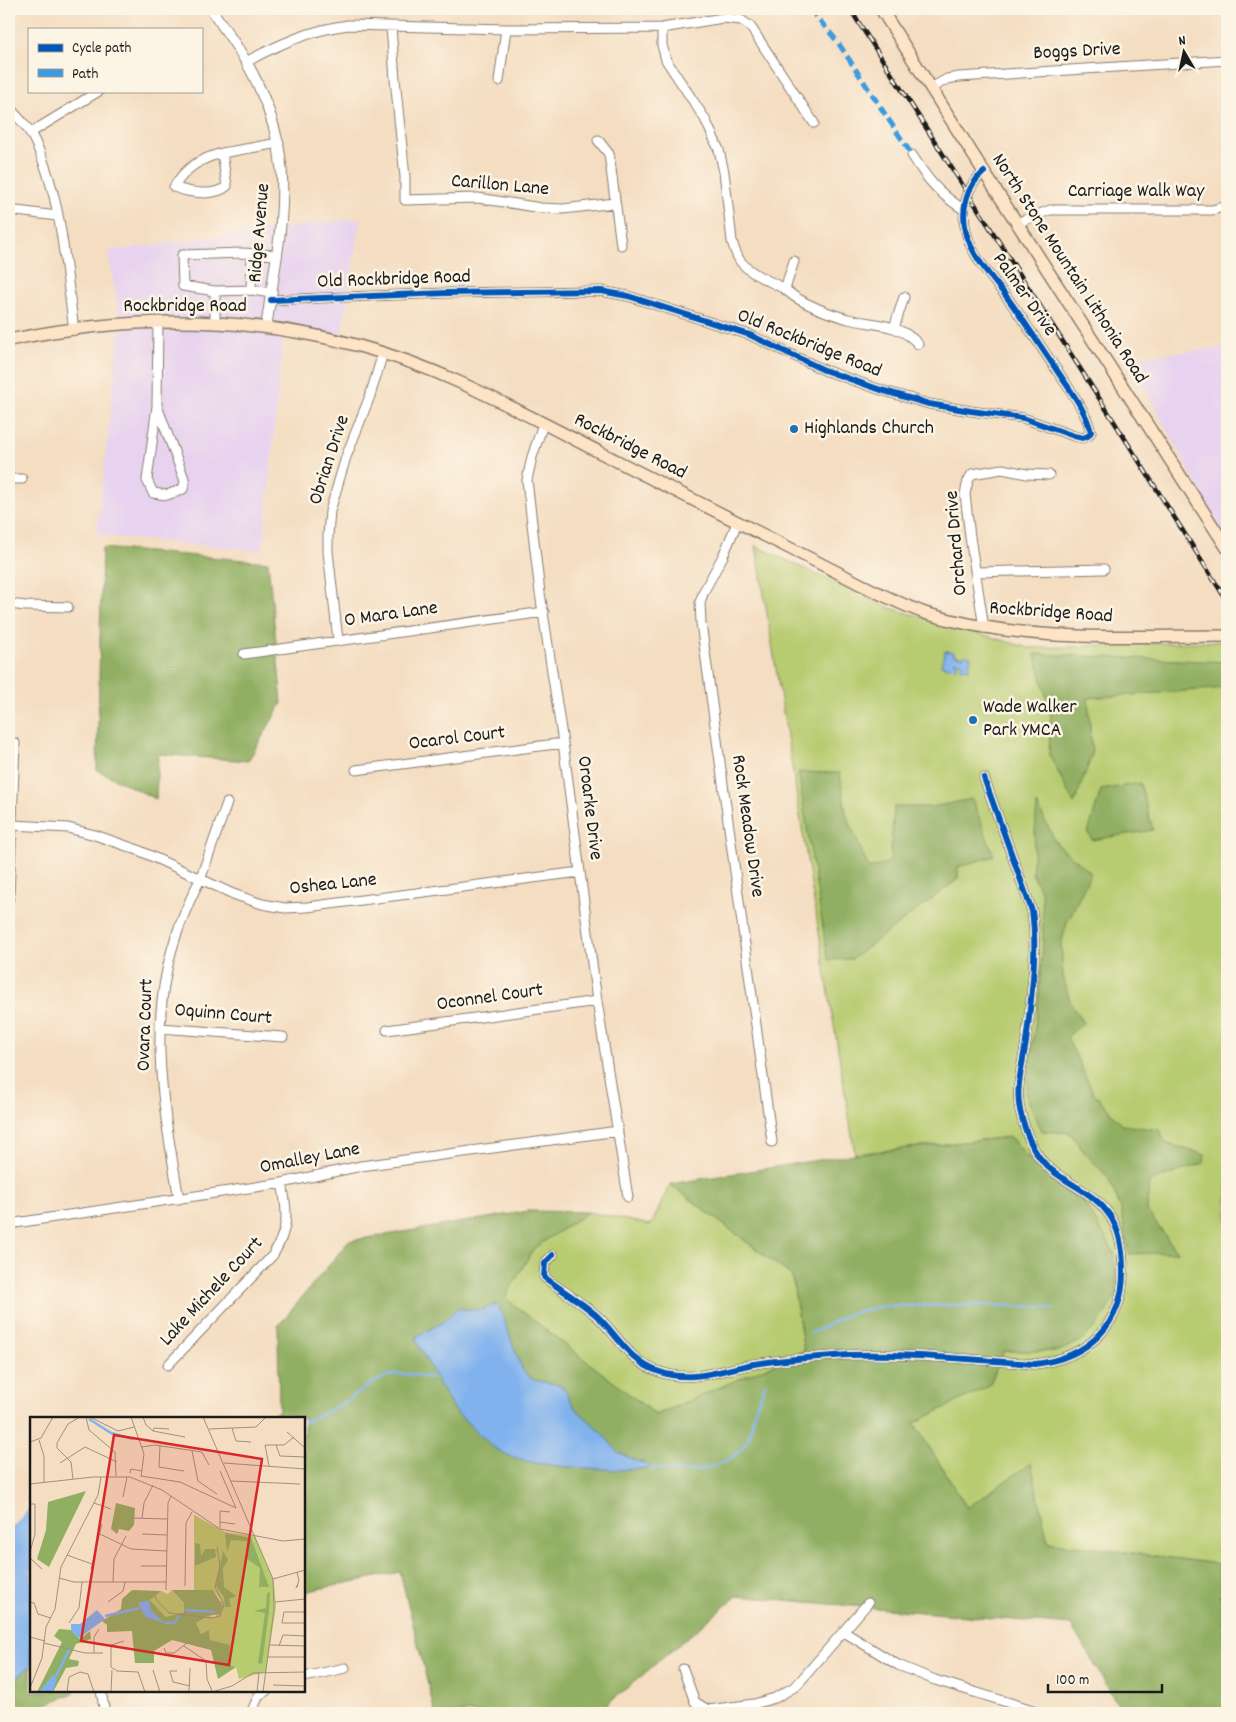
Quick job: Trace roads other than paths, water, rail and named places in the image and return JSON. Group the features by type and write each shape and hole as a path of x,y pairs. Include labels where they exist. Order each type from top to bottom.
{"main road":[{"name":"North Stone Mountain Lithonia Road","path":"881,9 1227,548"},
{"name":"Rockbridge Road","path":"9,340 74,330 158,322 216,322 266,327 337,339 383,353 461,382 737,523 862,585 926,614 984,628 1055,636 1227,636"}],"street":[{"name":"Ridge Avenue","path":"211,9 246,62 259,86 279,143 282,164 282,212 272,296 266,327"},
{"path":"246,62 304,34 348,25 506,29 662,28 723,18 741,20 750,26 814,123"},
{"name":"Carillon Lane","path":"391,27 405,177 405,200 478,198 533,207 563,208 615,203"},
{"path":"662,28 662,45 666,60 705,119 719,150 724,172 732,241 735,252 741,262 755,274 786,289 794,297 825,311 847,318 894,328 909,334 918,344"},
{"path":"500,82 506,29"},
{"name":"Boggs Drive","path":"932,88 947,79 959,77 1227,60"},
{"path":"30,133 96,92"},
{"path":"9,107 30,133 47,170 58,216 74,330"},
{"path":"598,140 608,154 621,245"},
{"path":"222,153 227,186 222,190 212,192 184,191 174,187 186,170 208,156 222,153 279,143"},
{"path":"912,155 928,180 949,200 963,209 978,177 984,172"},
{"name":"Carriage Walk Way","path":"1017,223 1050,210 1212,210 1227,206"},
{"name":"Palmer Drive","path":"963,209 966,232 971,244 986,270 1032,333 1083,410 1091,432"},
{"path":"9,210 58,216"},
{"path":"251,290 252,254"},
{"path":"272,296 251,290 215,291 183,286 182,255 252,254 277,256"},
{"path":"786,289 794,261"},
{"path":"215,291 216,322"},
{"name":"Old Rockbridge Road","path":"272,296 601,291 628,296 750,335 824,370 900,396 971,412 1023,418 1083,438 1091,432"},
{"path":"894,328 904,297"},
{"path":"157,406 185,481 183,488 167,495 153,493 147,480 157,406 158,322"},
{"name":"Obrian Drive","path":"338,640 328,552 330,511 346,457 370,396 383,353"},
{"name":"Oroarke Drive","path":"543,424 527,480 597,1001 628,1197"},
{"name":"Orchard Drive","path":"984,628 966,494 968,481 972,474 1002,469 1027,474 1049,475"},
{"path":"9,479 22,479"},
{"name":"Rock Meadow Drive","path":"737,523 700,602 701,623 772,1142"},
{"path":"975,572 1104,569"},
{"path":"9,604 68,606"},
{"name":"O Mara Lane","path":"244,654 544,612"},
{"path":"9,898 15,743"},
{"name":"Ocarol Court","path":"356,770 563,743"},
{"path":"553,1255 545,1263 544,1277 597,1316 634,1358 656,1371 678,1376 701,1376 753,1364 850,1355 918,1356 1034,1364 1050,1362 1072,1355 1091,1343 1099,1335 1113,1317 1121,1296 1123,1279 1120,1240 1112,1220 1098,1202 1048,1167 1031,1144 1025,1126 1020,1108 1020,1085 1028,1023 1035,927 1032,911 984,778"},
{"name":"Ovara Court","path":"179,1199 162,1096 160,1028 164,980 170,951 200,880 227,803"},
{"name":"Oshea Lane","path":"13,825 68,828 95,835 138,850 233,894 262,904 296,908 580,872"},
{"name":"Oconnel Court","path":"387,1030 597,1001"},
{"name":"Oquinn Court","path":"160,1028 283,1037"},
{"name":"Omalley Lane","path":"9,1224 282,1183 361,1166 618,1131"},
{"name":"Lake Michele Court","path":"168,1365 273,1255 281,1241 287,1219 287,1208 282,1183"},
{"path":"683,1669 695,1702 708,1710 754,1704 775,1698 796,1686 868,1603"},
{"path":"844,1632 898,1665 935,1680 1033,1710 1037,1713"},
{"path":"305,1677 345,1668"},
{"path":"102,1692 105,1713"},
{"path":"251,1713 259,1695 264,1692"}],"water":[{"path":"945,651 954,652 954,655 963,657 964,655 971,656 969,669 961,668 962,663 954,661 958,665 956,668 941,665"},
{"path":"496,1304 499,1306 523,1371 534,1380 559,1385 564,1389 574,1407 600,1431 618,1452 648,1464 651,1468 620,1470 566,1467 534,1463 509,1456 494,1448 453,1409 419,1347 416,1340 417,1336 443,1322 456,1309 480,1310"},
{"path":"30,1508 30,1666 9,1686 9,1533"}],"waterway":[{"path":"810,1334 851,1313 884,1306 976,1305 1054,1309"},
{"path":"305,1422 333,1409 383,1378 397,1374 435,1378"},
{"path":"651,1468 678,1471 697,1470 716,1465 734,1456 748,1438 755,1409 765,1384"}],"railway":[{"path":"850,9 1227,601"}],"place":[{"name":"Highlands Church","path":"794,429"},
{"name":"Wade Walker Park YMCA","path":"973,720"}]}
